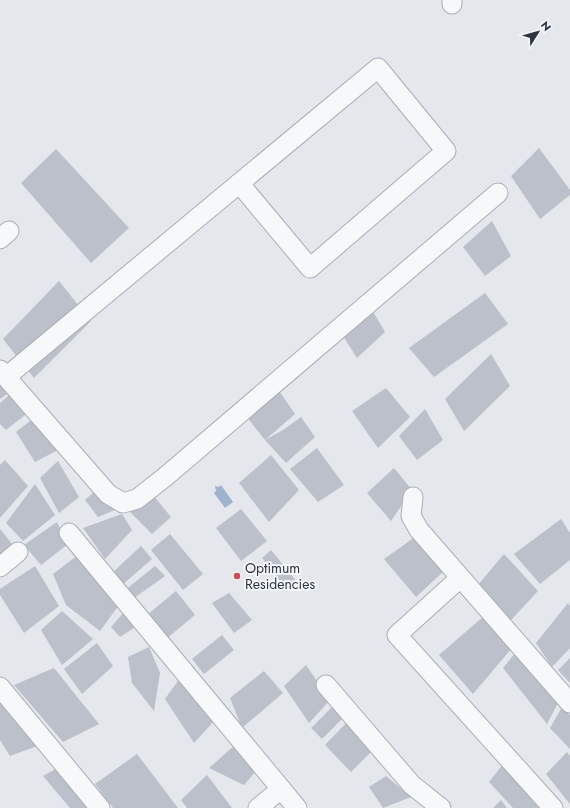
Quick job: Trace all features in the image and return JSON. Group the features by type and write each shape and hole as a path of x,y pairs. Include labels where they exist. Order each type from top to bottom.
{"street":[{"path":"240,183 310,268 446,152 378,68 240,183 3,374 108,494 123,502 137,499 165,477 498,193"},
{"path":"413,498 411,516 419,530 570,703"},
{"path":"69,533 297,808"},
{"path":"0,567 18,552"},
{"path":"460,578 397,635 553,808"},
{"path":"326,685 412,785 442,808"},
{"path":"0,687 100,808"},
{"path":"258,808 281,789"}],"water":[{"path":"221,485 233,502 225,508 214,493 216,491 215,486 219,487"}],"building":[{"path":"539,148 570,190 570,195 540,219 511,176"},
{"path":"56,149 129,228 91,263 21,183"},
{"path":"492,221 511,256 485,276 463,247"},
{"path":"59,281 91,321 34,378 3,339"},
{"path":"485,293 508,324 434,377 409,348"},
{"path":"372,310 385,332 357,358 343,336"},
{"path":"491,354 510,386 464,431 445,399"},
{"path":"0,385 7,394 0,399"},
{"path":"277,388 295,414 265,440 245,415"},
{"path":"386,388 410,417 378,448 352,411"},
{"path":"13,392 25,415 6,430 0,424 0,403"},
{"path":"425,409 443,440 417,460 399,436"},
{"path":"301,417 315,437 286,463 265,440 283,430"},
{"path":"34,418 58,450 35,462 16,432"},
{"path":"317,448 344,485 318,502 290,469"},
{"path":"271,455 299,490 269,522 239,483"},
{"path":"5,460 28,486 0,518 0,465"},
{"path":"58,461 79,497 59,513 40,478"},
{"path":"394,468 412,490 391,521 367,493"},
{"path":"35,484 55,515 23,541 6,523"},
{"path":"96,490 117,509 98,517 85,500"},
{"path":"153,495 171,517 152,534 130,512"},
{"path":"241,509 267,541 241,561 216,528"},
{"path":"122,514 132,530 105,559 83,528"},
{"path":"561,519 570,533 570,560 540,584 514,554"},
{"path":"57,522 68,544 41,565 24,545"},
{"path":"0,529 22,556 0,576"},
{"path":"170,534 203,574 183,590 151,550"},
{"path":"415,537 444,571 416,597 384,559"},
{"path":"141,546 152,559 121,586 111,574"},
{"path":"271,550 297,582 287,590 262,558"},
{"path":"504,554 538,591 511,620 478,585"},
{"path":"78,555 119,605 100,631 66,605 53,574"},
{"path":"35,566 59,606 24,633 0,595 0,589"},
{"path":"155,566 165,576 130,601 124,591"},
{"path":"176,591 195,615 166,639 147,615"},
{"path":"229,593 252,620 234,633 212,603"},
{"path":"568,603 570,606 570,648 552,667 536,643"},
{"path":"62,611 93,639 62,665 41,630"},
{"path":"125,611 137,626 120,637 111,627"},
{"path":"484,616 512,648 473,694 439,655"},
{"path":"222,635 234,650 204,674 192,659"},
{"path":"97,643 113,666 82,694 64,669"},
{"path":"149,647 160,673 154,711 132,683 128,657"},
{"path":"516,652 559,701 547,724 503,668"},
{"path":"570,658 570,683 558,670"},
{"path":"306,665 330,700 309,723 284,686"},
{"path":"54,668 99,724 63,742 14,685"},
{"path":"264,671 283,693 242,728 230,698"},
{"path":"180,678 215,720 194,743 165,699"},
{"path":"0,698 40,745 10,756 0,740"},
{"path":"333,706 343,718 322,739 311,728"},
{"path":"562,707 570,715 570,749 550,728"},
{"path":"349,720 373,750 351,772 325,745"},
{"path":"235,745 255,772 244,785 209,768"},
{"path":"567,752 570,756 570,804 546,774"},
{"path":"137,754 178,808 113,808 95,784"},
{"path":"504,763 540,804 538,808 513,808 489,782"},
{"path":"59,767 92,808 70,808 43,776"},
{"path":"207,775 232,808 187,808 181,800"},
{"path":"386,776 411,797 383,808 369,787"},
{"path":"501,800 507,808 493,808"}],"place":[{"name":"Optimum Residencies","path":"237,576"}]}
